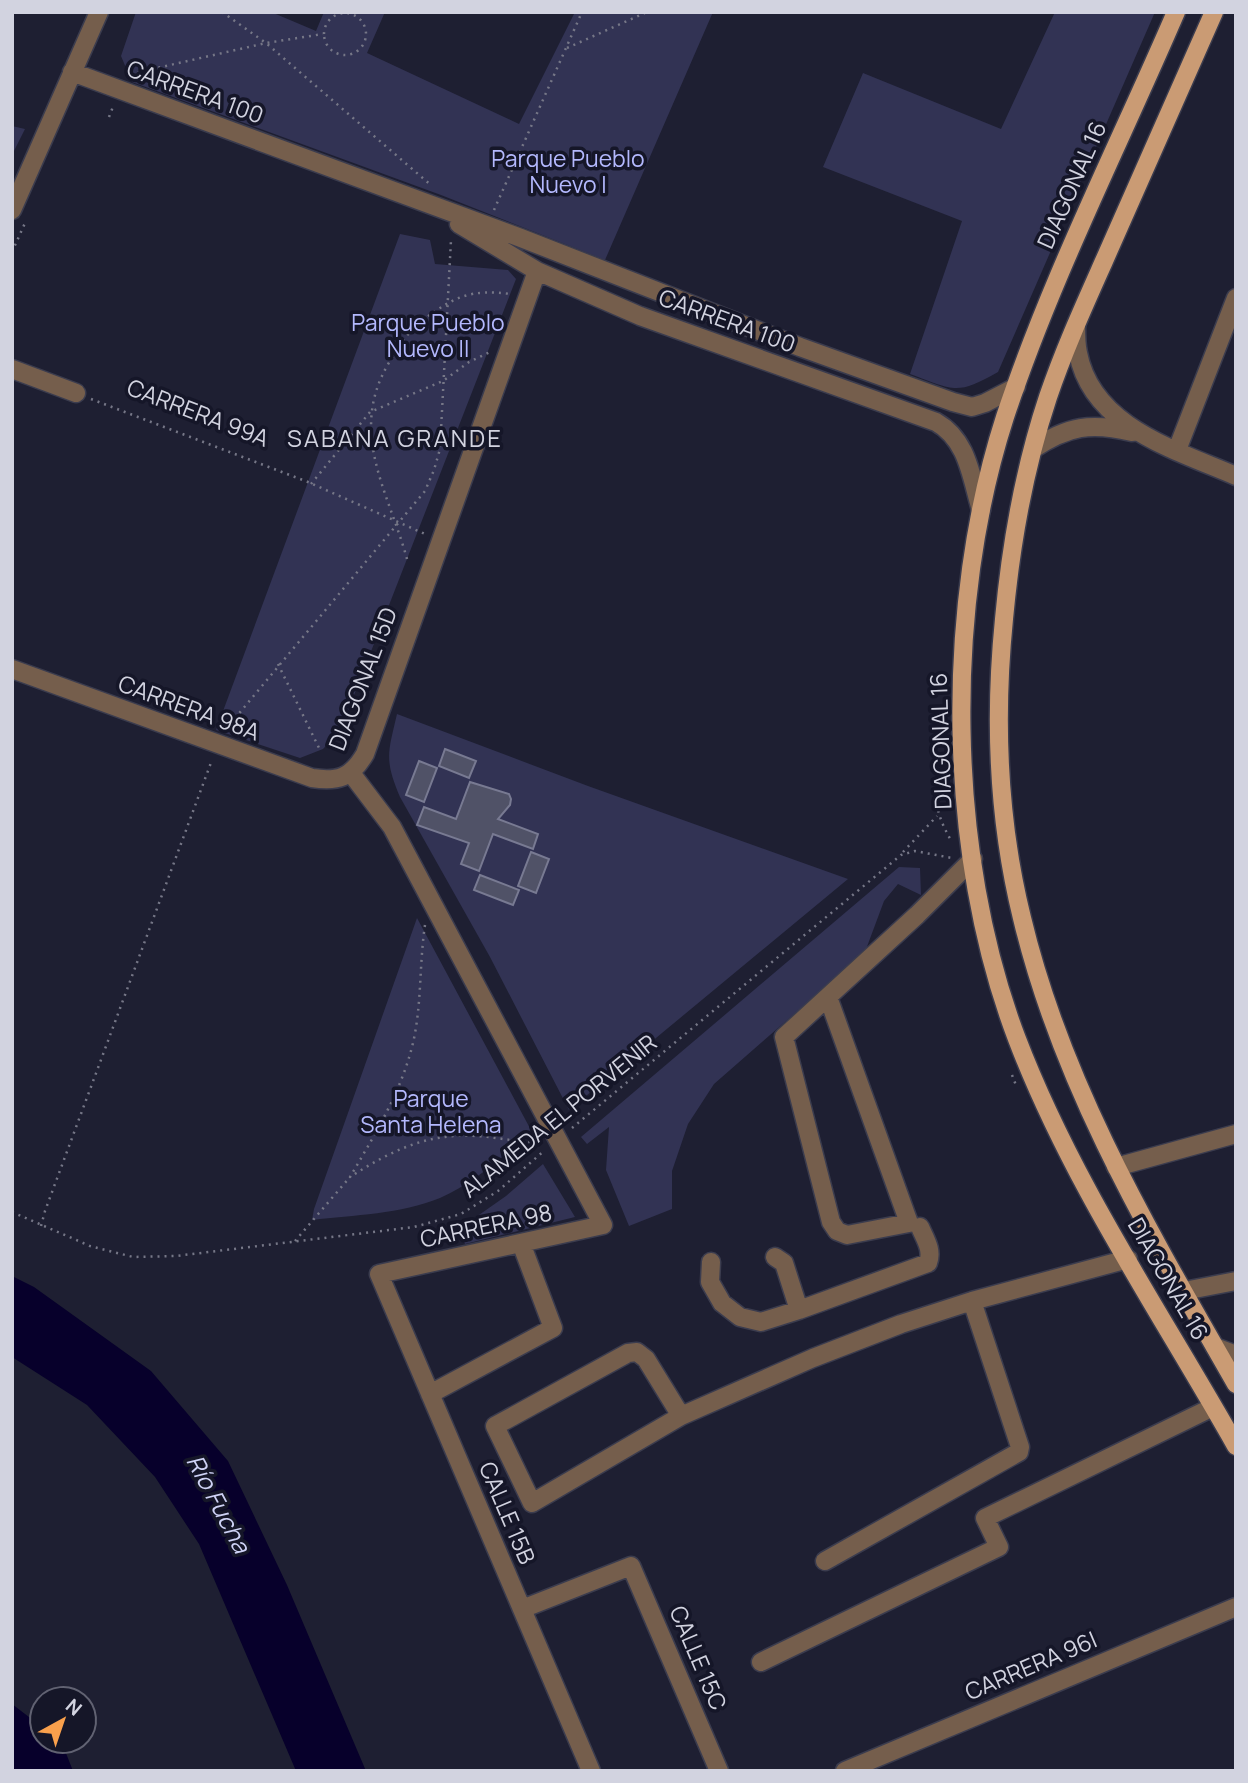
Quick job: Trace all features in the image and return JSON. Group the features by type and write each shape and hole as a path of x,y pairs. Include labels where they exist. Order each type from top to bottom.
{"main road":[{"name":"DIAGONAL 16","path":"1176,12 1077,233 1016,387 1000,435 981,509 968,595 961,710 964,863 1018,1042 1045,1107 1066,1149 1236,1446"},
{"name":"DIAGONAL 16","path":"1214,12 1076,326 1048,399 1033,449 1013,536 1001,646 998,723 1002,794 1012,866 1032,957 1060,1041 1116,1167 1236,1384"}],"street":[{"path":"12,210 99,12"},
{"name":"CARRERA 100","path":"72,72 420,201 800,347 953,402 972,407 1016,387"},
{"name":"CARRERA 100","path":"420,201 537,271 639,316 936,422 948,429 964,450 981,509"},
{"name":"DIAGONAL 15D","path":"537,271 365,754 351,773 392,827 603,1225"},
{"path":"1177,450 1236,298"},
{"path":"1076,326 1078,353 1084,374 1110,412 1142,434 1236,476"},
{"path":"792,370 800,347"},
{"path":"12,369 76,393"},
{"path":"1033,449 1053,436 1071,429 1091,426 1142,434"},
{"name":"CARRERA 98A","path":"12,669 312,778 337,779 351,773"},
{"path":"828,997 909,1223 847,1235 837,1231 831,1222 783,1037 917,915 964,863"},
{"path":"1116,1167 1236,1134"},
{"name":"CARRERA 98","path":"379,1274 603,1225"},
{"path":"711,1262 710,1282 722,1303 740,1317 761,1322 928,1263 930,1249 920,1227"},
{"path":"430,1394 553,1328 521,1243"},
{"path":"775,1257 784,1263 799,1310"},
{"path":"681,1416 646,1359 637,1352 628,1353 495,1426 532,1503 681,1416 888,1328 972,1301 1128,1259"},
{"name":"CALLE 15B","path":"379,1274 591,1771"},
{"path":"1184,1291 1236,1281"},
{"path":"825,1562 1019,1452 1020,1447 972,1301"},
{"path":"1215,1347 1236,1355"},
{"path":"761,1662 999,1547 985,1518 1213,1407"},
{"name":"CALLE 15C","path":"522,1609 631,1566 719,1771"},
{"name":"CARRERA 96I","path":"845,1771 1236,1607"}],"path":[{"path":"222,12 266,43 431,186"},
{"path":"344,12 357,16 365,27 366,34 365,41 356,52 342,55 329,48 323,34 327,22 344,12"},
{"path":"486,226 582,12"},
{"path":"566,48 647,12"},
{"path":"109,117 123,75 266,43 323,34"},
{"path":"41,1226 49,1198 223,732 425,491 434,470 440,449 451,240"},
{"path":"407,559 397,523 376,469 370,412 379,378 410,330 448,302 480,291 515,296"},
{"path":"311,484 370,412 443,381 469,362 490,352"},
{"name":"CARRERA 99A","path":"76,393 311,484 441,541"},
{"path":"278,664 320,750"},
{"path":"947,751 936,791 938,816 953,844"},
{"name":"ALAMEDA EL PORVENIR","path":"12,1212 90,1246 133,1256 176,1256 414,1227 461,1214 498,1191 901,855 938,816"},
{"path":"901,855 915,851 964,863"},
{"path":"295,1241 350,1177 396,1092 412,1046 429,898"},
{"path":"1010,1070 1021,1095"},
{"path":"350,1177 388,1153 436,1136 476,1136 538,1143 558,1139"}],"green space":[{"name":"Parque Pueblo Nuevo I","path":"136,12 271,12 316,31 324,12 385,12 367,53 519,124 575,12 713,12 605,260 441,195 132,82 121,56"},
{"path":"1055,12 1155,12 998,372 973,385 963,387 936,384 910,374 962,221 823,167 863,73 1001,129"},
{"path":"12,126 25,129 12,155"},
{"name":"Parque Pueblo Nuevo II","path":"400,234 430,240 435,264 508,270 516,279 340,731 323,749 300,758 216,730"},
{"path":"397,714 848,879 569,1110 490,957 400,797 389,756"},
{"path":"899,867 920,868 921,895 898,884 884,901 865,952 714,1084 688,1124 672,1171 672,1209 629,1226 606,1170 609,1127 587,1144 581,1137"},
{"name":"Parque Santa Helena","path":"417,918 532,1132 477,1177 440,1198 393,1211 312,1220 314,1209"},
{"path":"543,1164 575,1217 465,1244 459,1229 506,1196"}],"water":[{"name":"Río Fucha","path":"12,1276 34,1287 151,1371 228,1461 287,1585 366,1771 296,1771 199,1544 155,1477 87,1405 12,1357"},
{"path":"12,1704 28,1716 28,1755 67,1755 73,1771 12,1771"}],"building":[{"path":"445,749 476,761 469,778 439,766"},
{"path":"419,761 437,768 424,802 406,795"},
{"path":"470,782 509,794 510,805 498,819 538,834 533,849 493,834 479,871 461,864 469,843 417,825 424,807 456,819"},
{"path":"531,852 549,859 536,893 518,886"},
{"path":"480,875 519,890 513,905 474,890"}],"district":[{"name":"SABANA GRANDE","path":"395,439"}]}
